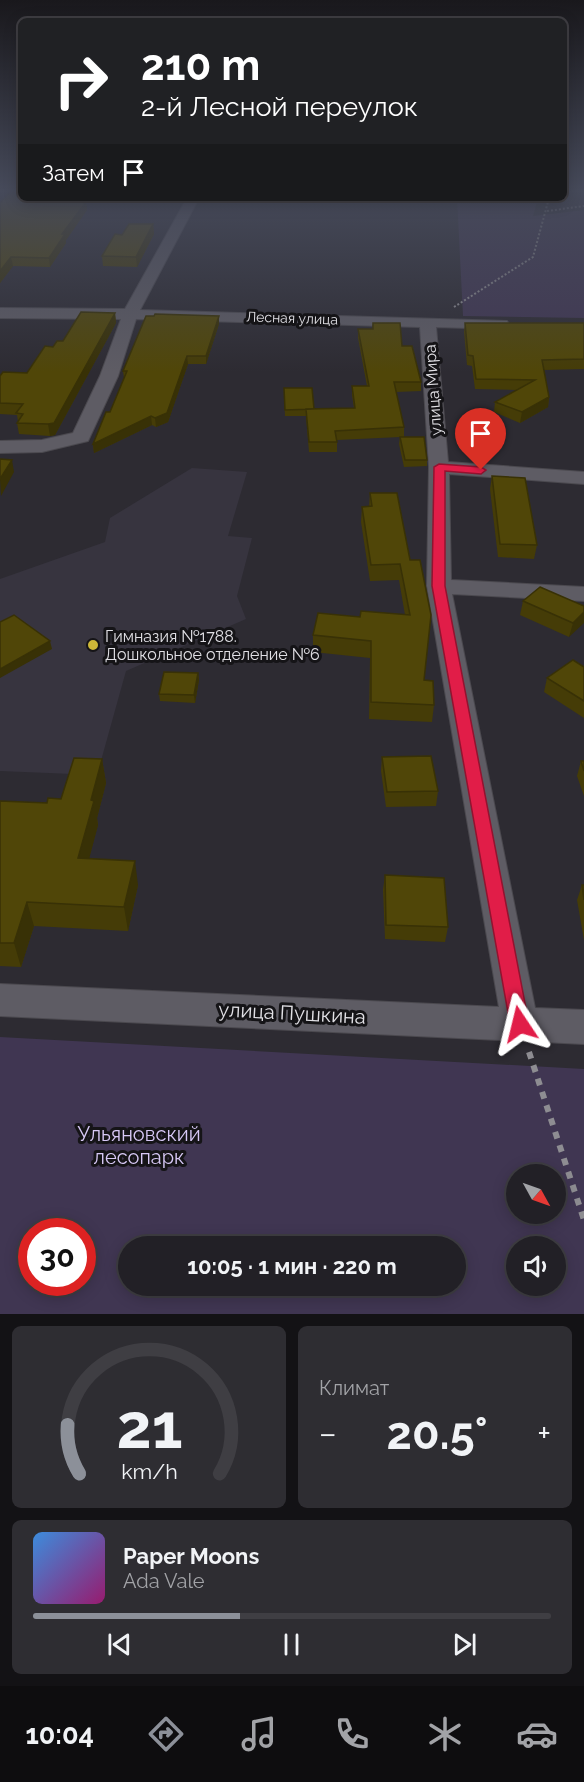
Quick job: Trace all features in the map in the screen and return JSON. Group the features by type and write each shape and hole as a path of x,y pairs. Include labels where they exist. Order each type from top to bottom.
{"street":[{"path":"0,447 42,446 81,437 110,376 130,314 165,249"},
{"name":"Лесная улица","path":"0,313 130,314 512,325"},
{"name":"улица Мира","path":"428,324 439,467 439,586 520,1024"},
{"path":"439,467 584,478"},
{"path":"439,586 584,594"},
{"name":"улица Пушкина","path":"0,1000 584,1027"}],"path":[{"path":"428,324 533,257 535,249"},
{"path":"520,1024 584,1220"}],"shaded area":[{"name":"Гимназия №1788. Дошкольное отделение №6","path":"192,468 247,472 228,536 252,538 237,596 246,619 126,671 97,775 0,771 0,579 105,542 110,518"}],"green space":[{"path":"460,249 584,249 584,318 463,316"},
{"name":"Ульяновский лесопарк","path":"0,1037 584,1069 584,1314 0,1314"}],"building":[{"path":"0,249 55,249 49,258 11,257 0,271"},
{"path":"106,249 140,249 136,257 102,256"},
{"path":"81,312 115,313 54,423 17,423 23,414 16,413 23,404 0,403 0,376 3,372 27,373 45,346 53,347 57,341 63,341"},
{"path":"155,314 219,316 206,356 187,356 167,413 155,418 151,416 93,444 106,412 110,412 127,371 123,371 146,316"},
{"path":"373,323 400,323 402,346 412,346 421,382 394,382 404,427 335,431 337,442 309,442 306,409 355,408 352,386 369,386 358,329 373,329"},
{"path":"465,323 584,323 584,359 542,360 549,397 522,412 495,402 535,380 476,379 473,356 468,355"},
{"path":"284,388 312,388 314,409 285,410"},
{"path":"400,437 424,437 427,460 405,460"},
{"path":"0,459 12,460 0,479"},
{"path":"492,476 525,478 537,545 500,544"},
{"path":"370,493 397,493 410,560 420,560 431,615 424,680 433,681 434,705 371,702 371,641 313,635 318,613 360,617 361,611 410,615 400,564 371,565 362,507 372,506"},
{"path":"540,587 584,606 584,612 573,623 523,601"},
{"path":"14,615 50,641 0,669 0,622"},
{"path":"573,660 584,667 584,701 547,678"},
{"path":"164,672 198,673 194,695 159,694"},
{"path":"431,756 438,791 387,792 382,757"},
{"path":"74,758 102,759 91,800 94,801 78,858 135,861 124,907 27,902 14,943 0,943 0,801 47,803 48,798 61,799"},
{"path":"385,875 444,878 448,927 386,925"}],"place":[{"name":"Гимназия №1788. Дошкольное отделение №6","path":"93,645"}],"route":[{"path":"481,470 439,467 439,586 520,1024"}]}
